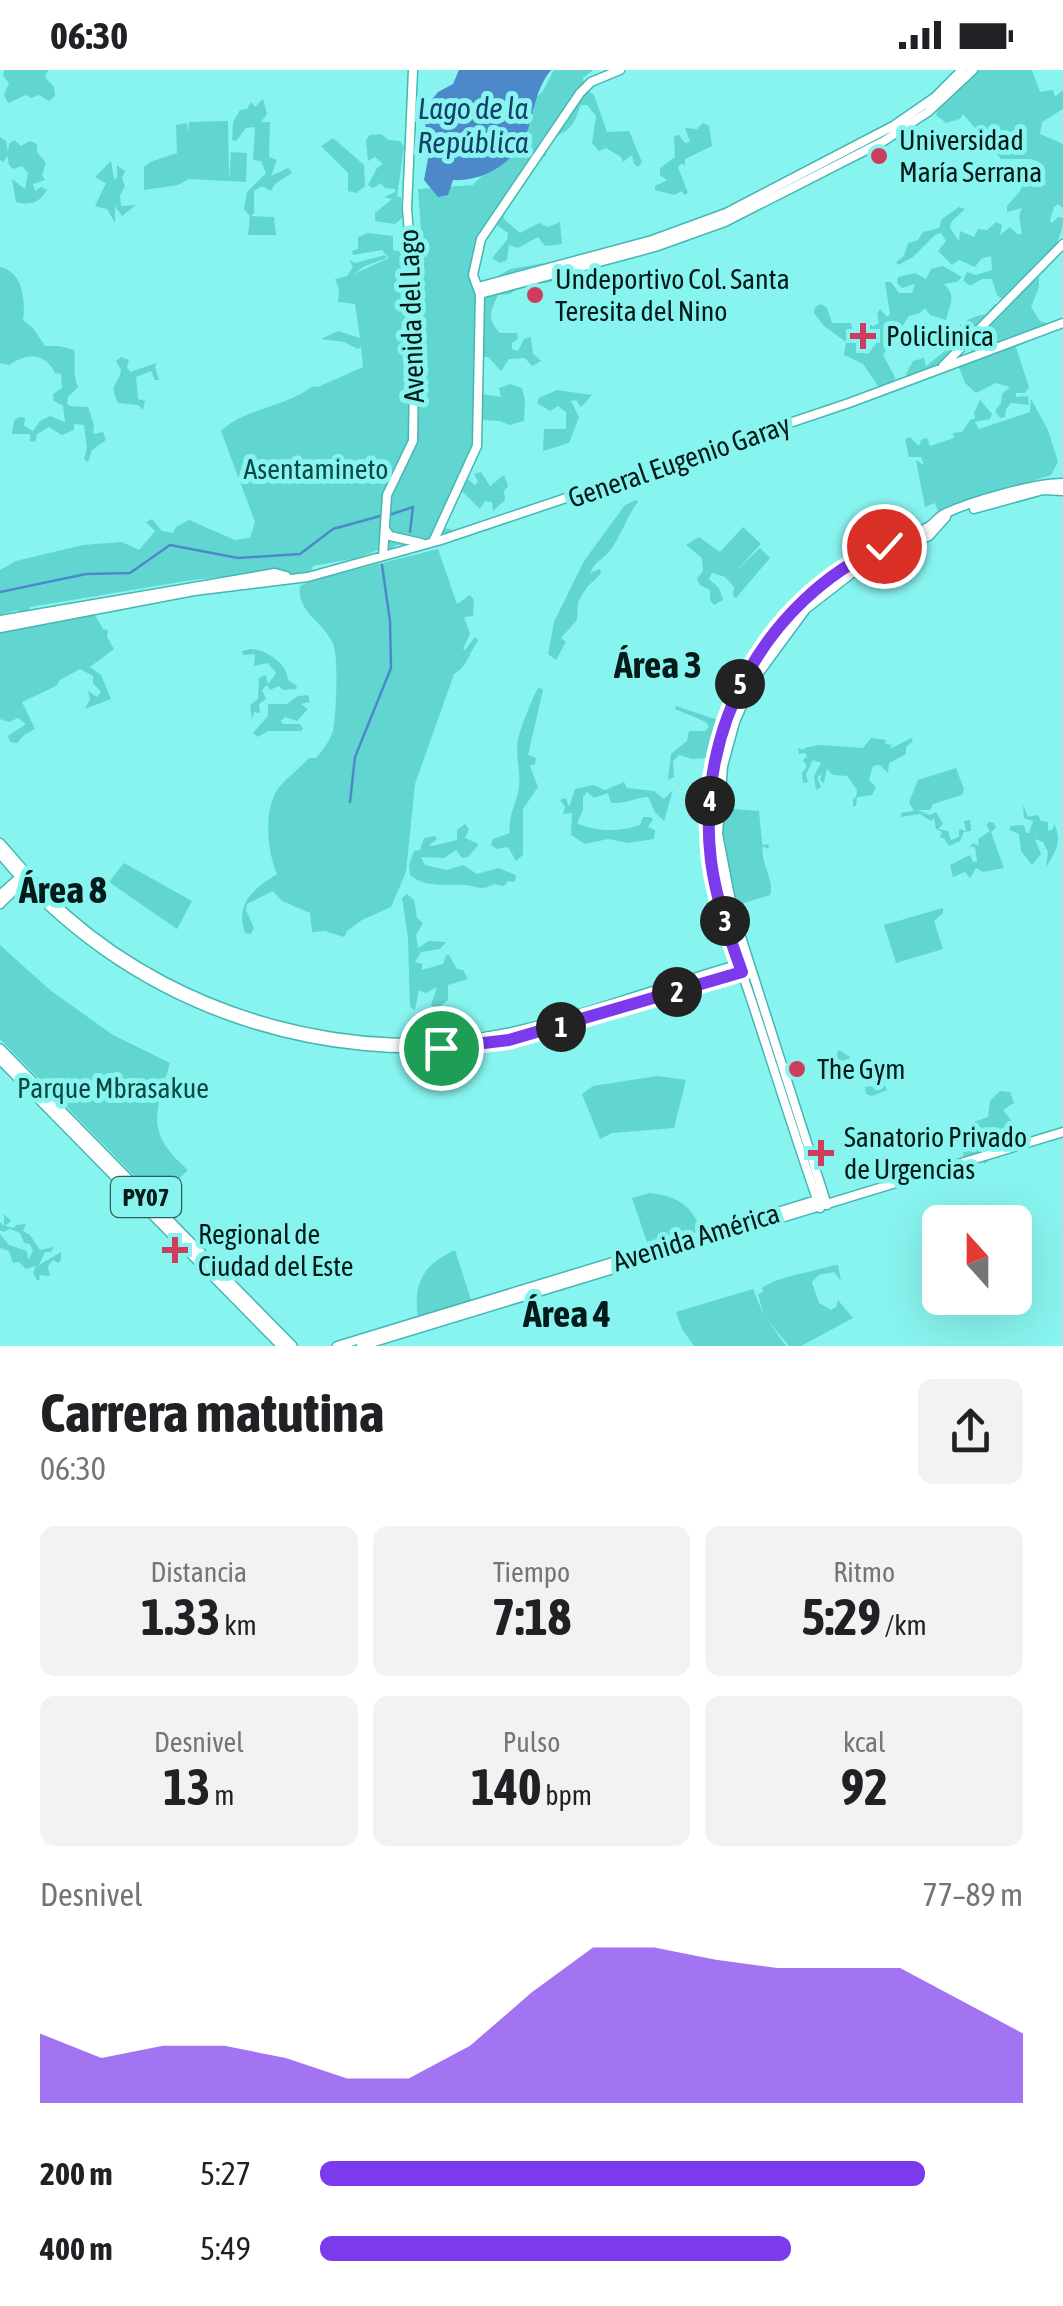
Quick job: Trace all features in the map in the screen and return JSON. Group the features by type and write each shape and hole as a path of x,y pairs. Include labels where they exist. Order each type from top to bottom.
{"main road":[{"name":"PY07","path":"0,1049 292,1346"},
{"name":"PY07","path":"0,1060 282,1346"}],"street":[{"name":"Avenida del Lago","path":"383,556 387,495 413,441 415,312 406,208 413,70"},
{"path":"384,524 394,538 432,543 476,446 479,290 474,267 482,239 580,92 591,82 620,70"},
{"path":"479,290 652,240 726,213 886,130 935,97 962,70"},
{"path":"479,290 655,247 725,222 884,141 928,112 973,70"},
{"path":"939,370 1063,244"},
{"name":"General Eugenio Garay","path":"0,628 158,598 308,577 432,543 772,430 1063,323"},
{"path":"822,1202 716,891 709,816 718,749 746,671 802,601 859,558 930,526 948,512 1041,485 1063,483"},
{"path":"822,1202 732,912 723,866 718,804 735,722 772,651 830,587 870,561 929,536 944,518 1043,490 1063,491"},
{"name":"General Eugenio Garay","path":"0,620 274,574 290,578"},
{"path":"0,843 24,878"},
{"path":"0,854 53,912 116,960 199,1006 305,1038 357,1047 458,1047 509,1040 750,964"},
{"path":"0,895 24,878"},
{"path":"0,904 24,878"},
{"path":"822,1202 1063,1132"},
{"name":"Avenida América","path":"337,1346 822,1202"},
{"name":"Avenida América","path":"361,1346 822,1202"}],"green space":[{"path":"4,70 48,70 45,77 54,87 55,96 49,101 39,95 26,95 8,103 4,95 9,83 3,76"},
{"name":"Asentamineto","path":"554,70 593,70 583,78 585,89 594,95 607,132 629,131 642,162 638,167 632,155 623,162 606,148 599,151 592,143 596,116 587,105 581,105 574,122 553,139 546,156 539,158 501,210 505,220 520,233 539,223 548,227 560,222 562,244 545,246 538,237 518,248 509,245 507,260 500,263 492,258 508,233 497,225 476,253 476,283 486,283 510,269 551,262 572,273 564,279 535,281 510,294 498,295 492,310 491,319 500,333 517,333 512,349 518,351 524,339 531,337 533,354 541,361 532,366 525,358 509,359 501,371 488,357 482,357 482,394 501,397 499,388 510,384 522,388 524,421 509,425 481,420 465,477 475,485 478,482 474,474 481,472 490,486 504,475 508,486 505,500 493,511 492,502 485,501 480,509 459,488 441,528 451,529 454,534 445,544 386,547 357,558 313,566 310,573 303,575 278,571 277,577 260,583 221,577 192,580 30,607 27,613 92,610 103,629 108,630 107,637 114,649 90,667 101,675 111,699 85,709 90,699 88,691 97,697 101,692 93,683 93,676 80,669 22,702 35,729 17,743 10,742 8,736 26,724 18,718 9,722 0,719 0,622 21,616 17,610 0,615 0,570 16,561 83,545 122,542 139,550 155,531 146,522 152,519 162,531 173,533 189,520 235,540 250,538 255,522 221,431 242,417 363,367 361,347 321,339 338,331 360,338 355,304 338,302 335,279 347,276 353,267 349,260 355,263 385,255 387,258 354,274 389,258 382,250 353,255 352,251 358,249 358,237 368,233 393,236 393,250 403,252 422,244 418,189 473,185 508,149 534,110 531,102 543,91"},
{"path":"979,70 1032,70 1040,92 1053,90 1055,97 1063,90 1063,109 1042,122 1040,134 1063,144 1063,208 1058,204 1054,207 1050,221 1063,218 1061,230 1042,264 1002,299 992,279 982,279 970,286 963,280 967,272 976,275 992,270 991,256 981,259 975,267 959,260 952,265 938,251 946,241 941,233 913,257 898,265 896,262 904,256 908,243 918,240 923,232 939,228 942,219 959,207 965,209 950,228 959,241 960,231 974,237 978,229 987,230 996,222 1002,225 1000,235 1010,227 1022,234 1022,208 1007,212 1007,206 1026,177 1037,172 1039,162 1001,159 963,114 960,119 946,123 936,115 940,105"},
{"path":"263,99 267,114 261,122 270,122 269,157 277,160 271,176 288,168 292,173 271,191 262,186 254,191 251,216 274,217 276,235 248,235 250,216 244,209 247,192 266,173 261,161 253,160 255,127 246,128 236,141 232,140 233,122 240,110 247,109 251,102 255,107"},
{"path":"228,121 229,180 231,152 247,153 246,182 189,179 178,185 144,190 144,167 177,153 176,125 187,123 188,133 189,122"},
{"path":"703,123 709,126 712,146 685,159 685,168 683,163 678,167 688,193 674,195 655,190 655,186 667,180 660,175 660,168 675,157 674,136 690,142 685,128 697,129"},
{"path":"381,134 404,146 397,197 401,197 402,218 395,224 375,221 375,213 392,199 384,197 395,189 385,188 381,183 373,188 368,185 383,164 375,157 368,161 366,140 370,135"},
{"path":"0,137 6,141 8,152 14,140 21,146 30,141 37,144 37,152 46,163 42,175 45,180 33,184 35,191 41,187 47,190 38,200 16,202 12,179 25,189 28,173 22,166 13,169 7,155 4,162 0,160"},
{"path":"333,138 364,165 365,186 356,193 348,191 348,173 321,146"},
{"path":"111,161 114,179 117,165 125,171 121,206 136,205 122,216 115,206 115,223 107,209 95,206 106,183 95,177"},
{"path":"943,266 962,277 944,284 951,297 946,320 930,315 925,308 909,316 883,355 895,377 894,384 884,388 878,386 863,364 844,355 846,342 814,313 821,304 827,308 832,323 851,323 855,342 862,353 868,354 880,335 867,333 867,323 879,323 880,309 887,317 890,314 885,282 891,282 899,293 912,293 915,284 902,288 898,277 915,273 926,279 931,269"},
{"path":"0,267 18,280 24,303 23,320 45,346 74,350 78,387 67,403 88,407 93,434 103,432 106,440 92,450 88,462 84,459 84,425 74,424 74,430 62,435 49,427 37,434 35,442 30,441 30,434 12,434 14,421 19,417 25,418 24,426 33,431 50,416 65,422 63,406 54,401 53,394 62,388 61,374 41,358 22,358 9,365 0,363"},
{"path":"1039,277 1031,307 1040,321 1052,325 973,353 968,345 981,336 980,330 937,366 907,380 913,361 924,358 926,366 958,341 954,331 961,324 986,314 995,304 1007,304"},
{"path":"1015,344 1029,387 1025,393 1016,393 1016,397 1028,396 1029,405 1011,403 1005,417 1000,418 995,411 1002,394 1010,387 996,383 976,393 965,383 958,365"},
{"path":"121,357 129,360 130,372 157,363 159,380 151,371 136,377 138,399 145,401 143,410 138,405 118,403 115,396 121,370 116,361"},
{"path":"557,390 592,395 581,407 576,400 571,401 579,417 569,443 543,451 544,429 566,429 566,412 558,406 550,411 537,403 539,398"},
{"path":"1031,399 1048,430 1058,462 1051,475 938,511 935,503 925,507 916,460 924,465 921,457 909,457 905,439 910,437 919,446 927,438 930,446 954,438 953,433 962,432 975,419 980,400 992,414 990,419 975,422 979,429 1030,412"},
{"path":"636,500 616,542 590,573 600,569 601,574 578,602 577,620 561,638 566,642 556,660 548,654 554,622 584,561 625,505"},
{"path":"743,527 761,544 735,572 760,548 770,558 736,598 734,587 725,577 712,573 709,579 719,588 723,600 714,605 710,590 697,579 703,571 702,558 686,545 699,537 720,552"},
{"path":"438,549 457,604 470,595 474,600 473,616 464,617 470,634 463,649 475,637 478,641 454,674 415,784 406,872 391,907 362,920 344,937 312,932 310,913 282,901 273,891 247,904 254,928 251,934 245,933 244,905 260,885 277,874 268,829 275,794 309,758 316,758 333,731 335,651 329,636 303,604 300,586"},
{"path":"251,649 275,658 288,680 297,686 270,690 267,685 262,690 266,699 259,704 260,713 254,712 252,720 250,705 258,699 259,678 266,675 268,684 276,673 268,663 254,666 255,654 243,655 242,651"},
{"path":"539,687 543,690 528,755 536,758 530,766 538,787 523,809 523,855 516,861 508,847 497,849 491,845 493,839 510,833 519,787 518,739"},
{"path":"308,695 310,702 301,704 308,709 297,721 285,717 281,721 300,724 301,731 268,731 258,737 253,733 268,716 268,704 287,704 298,696"},
{"path":"676,706 730,724 720,757 692,759 679,755 673,761 674,777 668,780 671,754 687,741 689,731 705,731 709,727 706,722 675,709"},
{"path":"871,738 886,740 885,744 892,745 890,749 911,738 913,741 906,747 906,754 889,763 888,773 880,765 873,766 869,780 876,787 872,795 857,797 856,806 853,799 857,790 847,776 833,775 827,769 824,783 820,780 822,773 817,778 821,787 816,790 814,776 821,763 813,760 806,774 808,782 803,783 802,773 807,766 803,760 807,756 799,754 798,748 863,748"},
{"path":"956,768 964,789 962,795 933,804 930,810 918,810 930,815 936,812 943,824 938,829 948,831 951,840 959,837 959,829 966,831 964,821 970,820 971,831 964,832 960,841 949,846 940,838 942,832 936,829 934,818 931,821 920,814 901,817 901,813 914,811 909,802 918,780"},
{"path":"624,782 627,788 654,791 664,799 673,790 664,821 648,797 611,803 608,793 594,798 587,792 577,823 616,830 640,825 643,817 650,817 653,819 648,827 655,830 654,839 628,843 608,839 585,844 571,835 572,813 563,814 565,807 560,800 566,798 569,807 575,789 593,785 605,790"},
{"path":"1023,805 1028,817 1038,815 1041,821 1048,822 1048,831 1054,824 1057,830 1057,847 1046,867 1048,852 1043,842 1035,839 1041,854 1032,865 1021,851 1019,834 1009,830 1011,826 1024,825 1029,833 1033,821 1024,818"},
{"path":"722,808 759,811 762,842 769,844 768,849 763,846 762,852 770,895 734,906 721,841"},
{"path":"989,822 996,828 991,832 1004,868 983,872 976,868 970,878 965,872 953,877 950,865 970,855 973,862 977,861 975,847 970,847 973,843 979,846 978,839 990,831 986,825"},
{"path":"465,824 469,829 465,838 479,844 468,857 462,858 456,850 444,858 421,857 425,865 447,870 463,865 477,874 498,868 516,875 515,882 482,888 428,884 410,875 414,851 420,850 424,838 435,836 437,839 429,845 432,846 457,840 457,830"},
{"path":"124,863 192,901 177,929 109,882"},
{"path":"407,894 414,900 417,918 423,923 416,935 418,948 429,941 446,942 440,949 421,952 415,962 422,964 422,970 443,964 449,955 468,979 448,985 448,1000 435,1011 431,1005 437,987 426,993 419,990 415,1010 410,1007 408,938 402,898"},
{"path":"943,908 934,921 943,949 896,963 884,925"},
{"name":"Parque Mbrasakue","path":"0,945 50,990 113,1035 170,1063 158,1109 159,1133 188,1170 158,1200 0,1039"},
{"path":"839,1050 850,1057 848,1064 856,1069 866,1057 875,1057 887,1090 872,1096 866,1094 865,1087 880,1085 872,1069 850,1077 848,1084 833,1082 829,1073 839,1065"},
{"path":"657,1076 686,1080 674,1128 612,1133 600,1139 582,1094 593,1086"},
{"path":"1000,1091 1010,1092 1014,1103 1003,1110 1014,1124 1008,1130 1001,1128 1001,1139 1008,1144 1001,1149 999,1159 996,1153 988,1155 990,1159 985,1164 970,1163 965,1176 963,1169 969,1161 963,1156 964,1143 994,1143 993,1131 977,1136 970,1129 974,1122 988,1117 990,1101"},
{"path":"650,1193 676,1200 693,1215 702,1232 694,1249 649,1248 632,1198"},
{"path":"4,1214 11,1221 5,1226 26,1224 23,1231 40,1250 54,1247 45,1252 39,1265 61,1252 61,1260 53,1260 48,1266 50,1276 39,1275 37,1280 33,1273 36,1266 26,1269 19,1262 13,1263 9,1251 0,1248 0,1234 9,1245 27,1251 28,1260 33,1251 20,1233 0,1230"},
{"path":"455,1250 472,1303 418,1319 417,1296 422,1277 435,1262"},
{"path":"838,1265 841,1281 834,1272 819,1275 812,1282 819,1303 831,1310 838,1300 853,1318 801,1346 789,1346 767,1319 786,1346 694,1346 676,1312 753,1289 764,1316 758,1294 763,1292 762,1288 787,1277"}],"water":[{"name":"Lago de la República","path":"459,70 551,70 517,151 488,173 453,180 448,195 438,197 424,180 429,153 425,122 429,103 438,92 453,84"}],"waterway":[{"path":"392,514 413,507 410,532"},
{"path":"0,592 86,574 130,573 170,545 238,558 300,554 333,529 380,516"},
{"path":"350,802 355,757 391,668 390,621 382,565"}],"place":[{"name":"Universidad María Serrana","path":"879,156"},
{"name":"Undeportivo Col. Santa Teresita del Nino","path":"535,295"},
{"name":"Policlinica","path":"863,336"},
{"name":"The Gym","path":"797,1069"},
{"name":"Sanatorio Privado de Urgencias","path":"821,1153"},
{"name":"Regional de Ciudad del Este","path":"175,1250"}],"district":[{"name":"Área 3","path":"658,665"},
{"name":"Área 8","path":"63,890"},
{"name":"Área 4","path":"567,1314"}],"route":[{"path":"441,1048 509,1040 742,972 716,891 711,862 709,816 714,763 726,720 746,671 794,609 824,582 884,546"}]}
